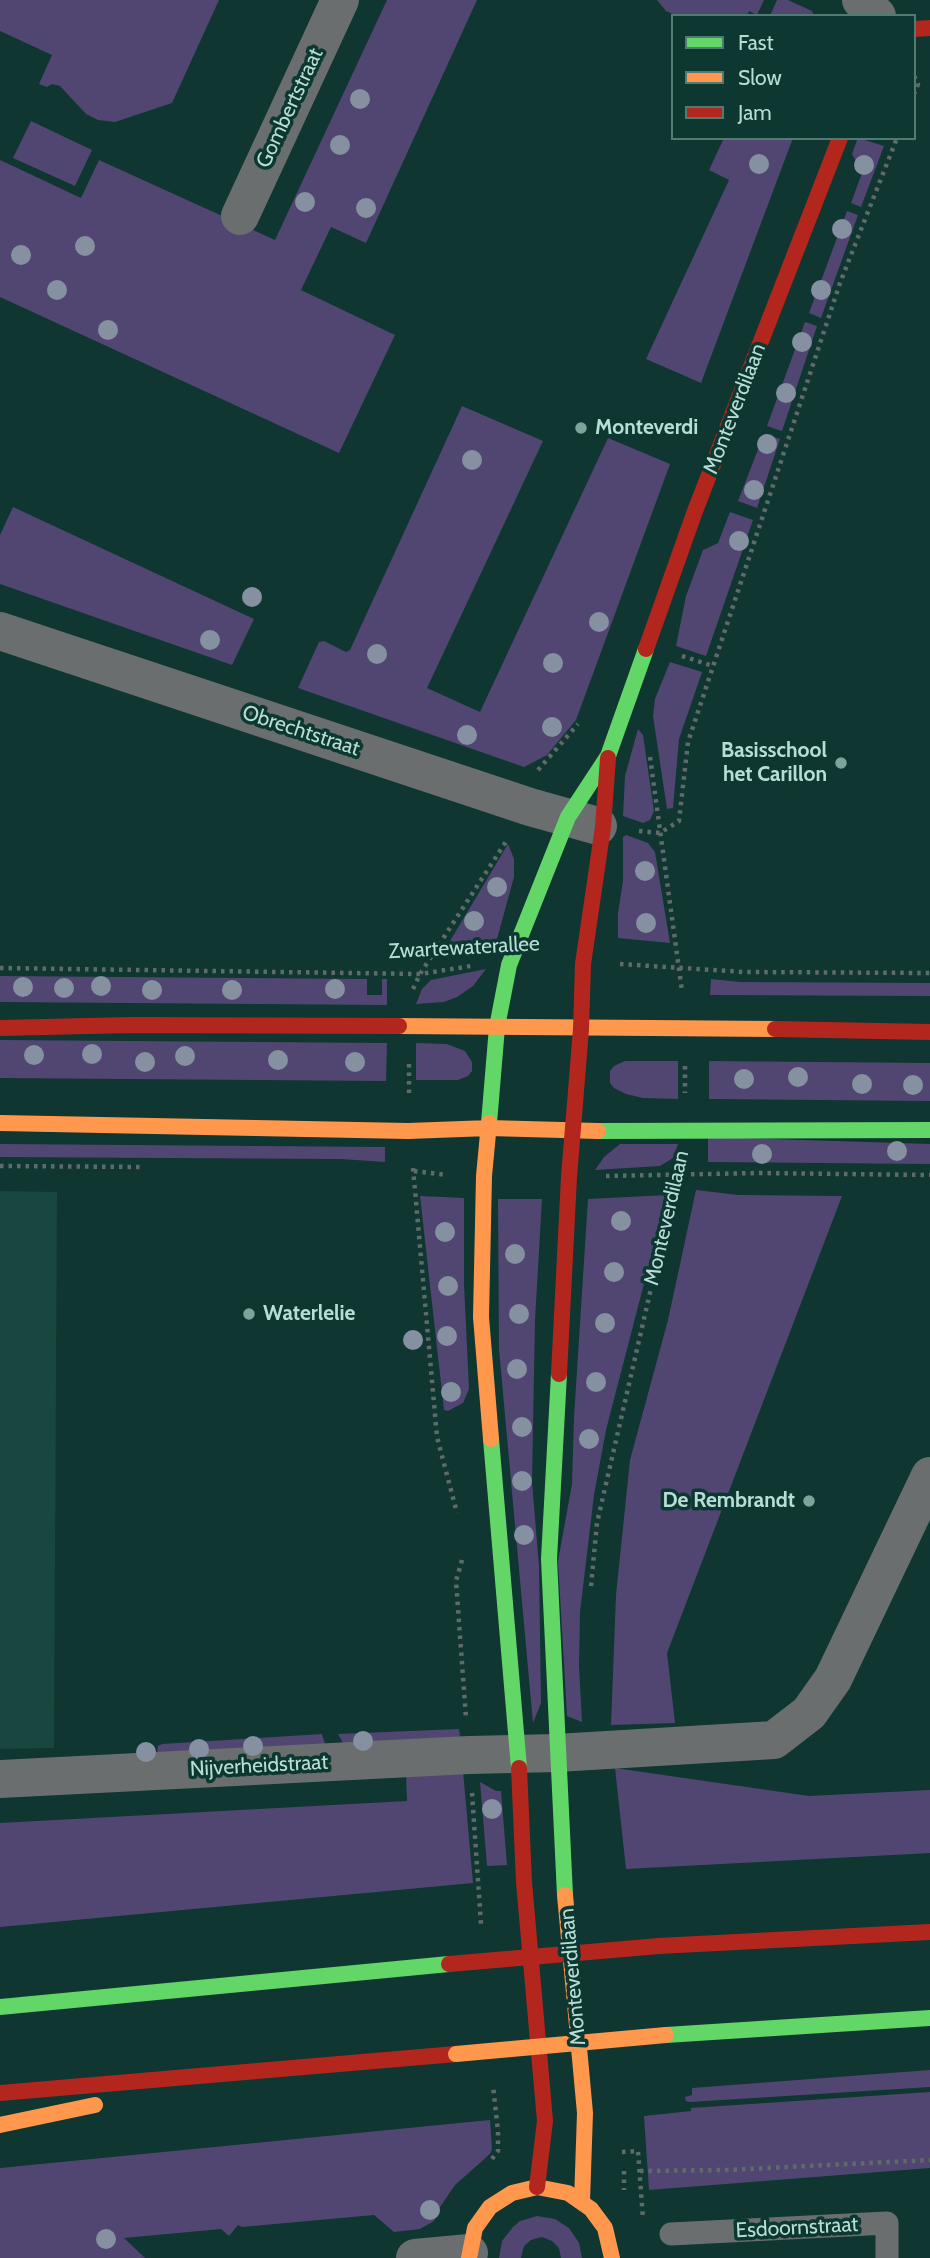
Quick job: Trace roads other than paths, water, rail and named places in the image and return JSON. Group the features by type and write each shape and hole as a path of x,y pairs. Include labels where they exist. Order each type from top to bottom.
{"main road":[{"name":"Monteverdilaan","path":"537,2187 545,2121 524,1882 518,1753 481,1317 484,1176 497,1027 509,965 586,822 695,511 839,140"},
{"name":"Monteverdilaan","path":"582,2200 585,2113 564,1882 549,1559 569,1177 581,1028 586,822 608,756"},
{"path":"0,1028 133,1025 930,1032"},
{"path":"0,1123 408,1131 489,1128 685,1131 930,1130"},
{"path":"0,2007 659,1946 930,1931"},
{"path":"0,1994 103,1998"},
{"path":"0,2093 666,2035 930,2018"},
{"path":"0,2124 16,2123 230,2074"},
{"path":"469,2256 475,2228 491,2207 512,2193 537,2187 553,2188 582,2200 599,2217 605,2228 612,2258"}],"street":[{"name":"Gombertstraat","path":"240,216 340,0"},
{"path":"861,0 875,14"},
{"name":"Obrechtstraat","path":"0,631 504,798 586,822"},
{"path":"518,1753 774,1740 809,1713 833,1679 930,1476"},
{"name":"Nijverheidstraat","path":"0,1779 518,1753"},
{"path":"415,2258 469,2256"}],"lane":[{"name":"Esdoornstraat","path":"671,2234 887,2223 887,2258"}],"place":[{"name":"Monteverdi","path":"581,428"},
{"name":"Basisschool het Carillon","path":"841,763"},
{"name":"Waterlelie","path":"249,1314"},
{"name":"De Rembrandt","path":"809,1501"}]}
